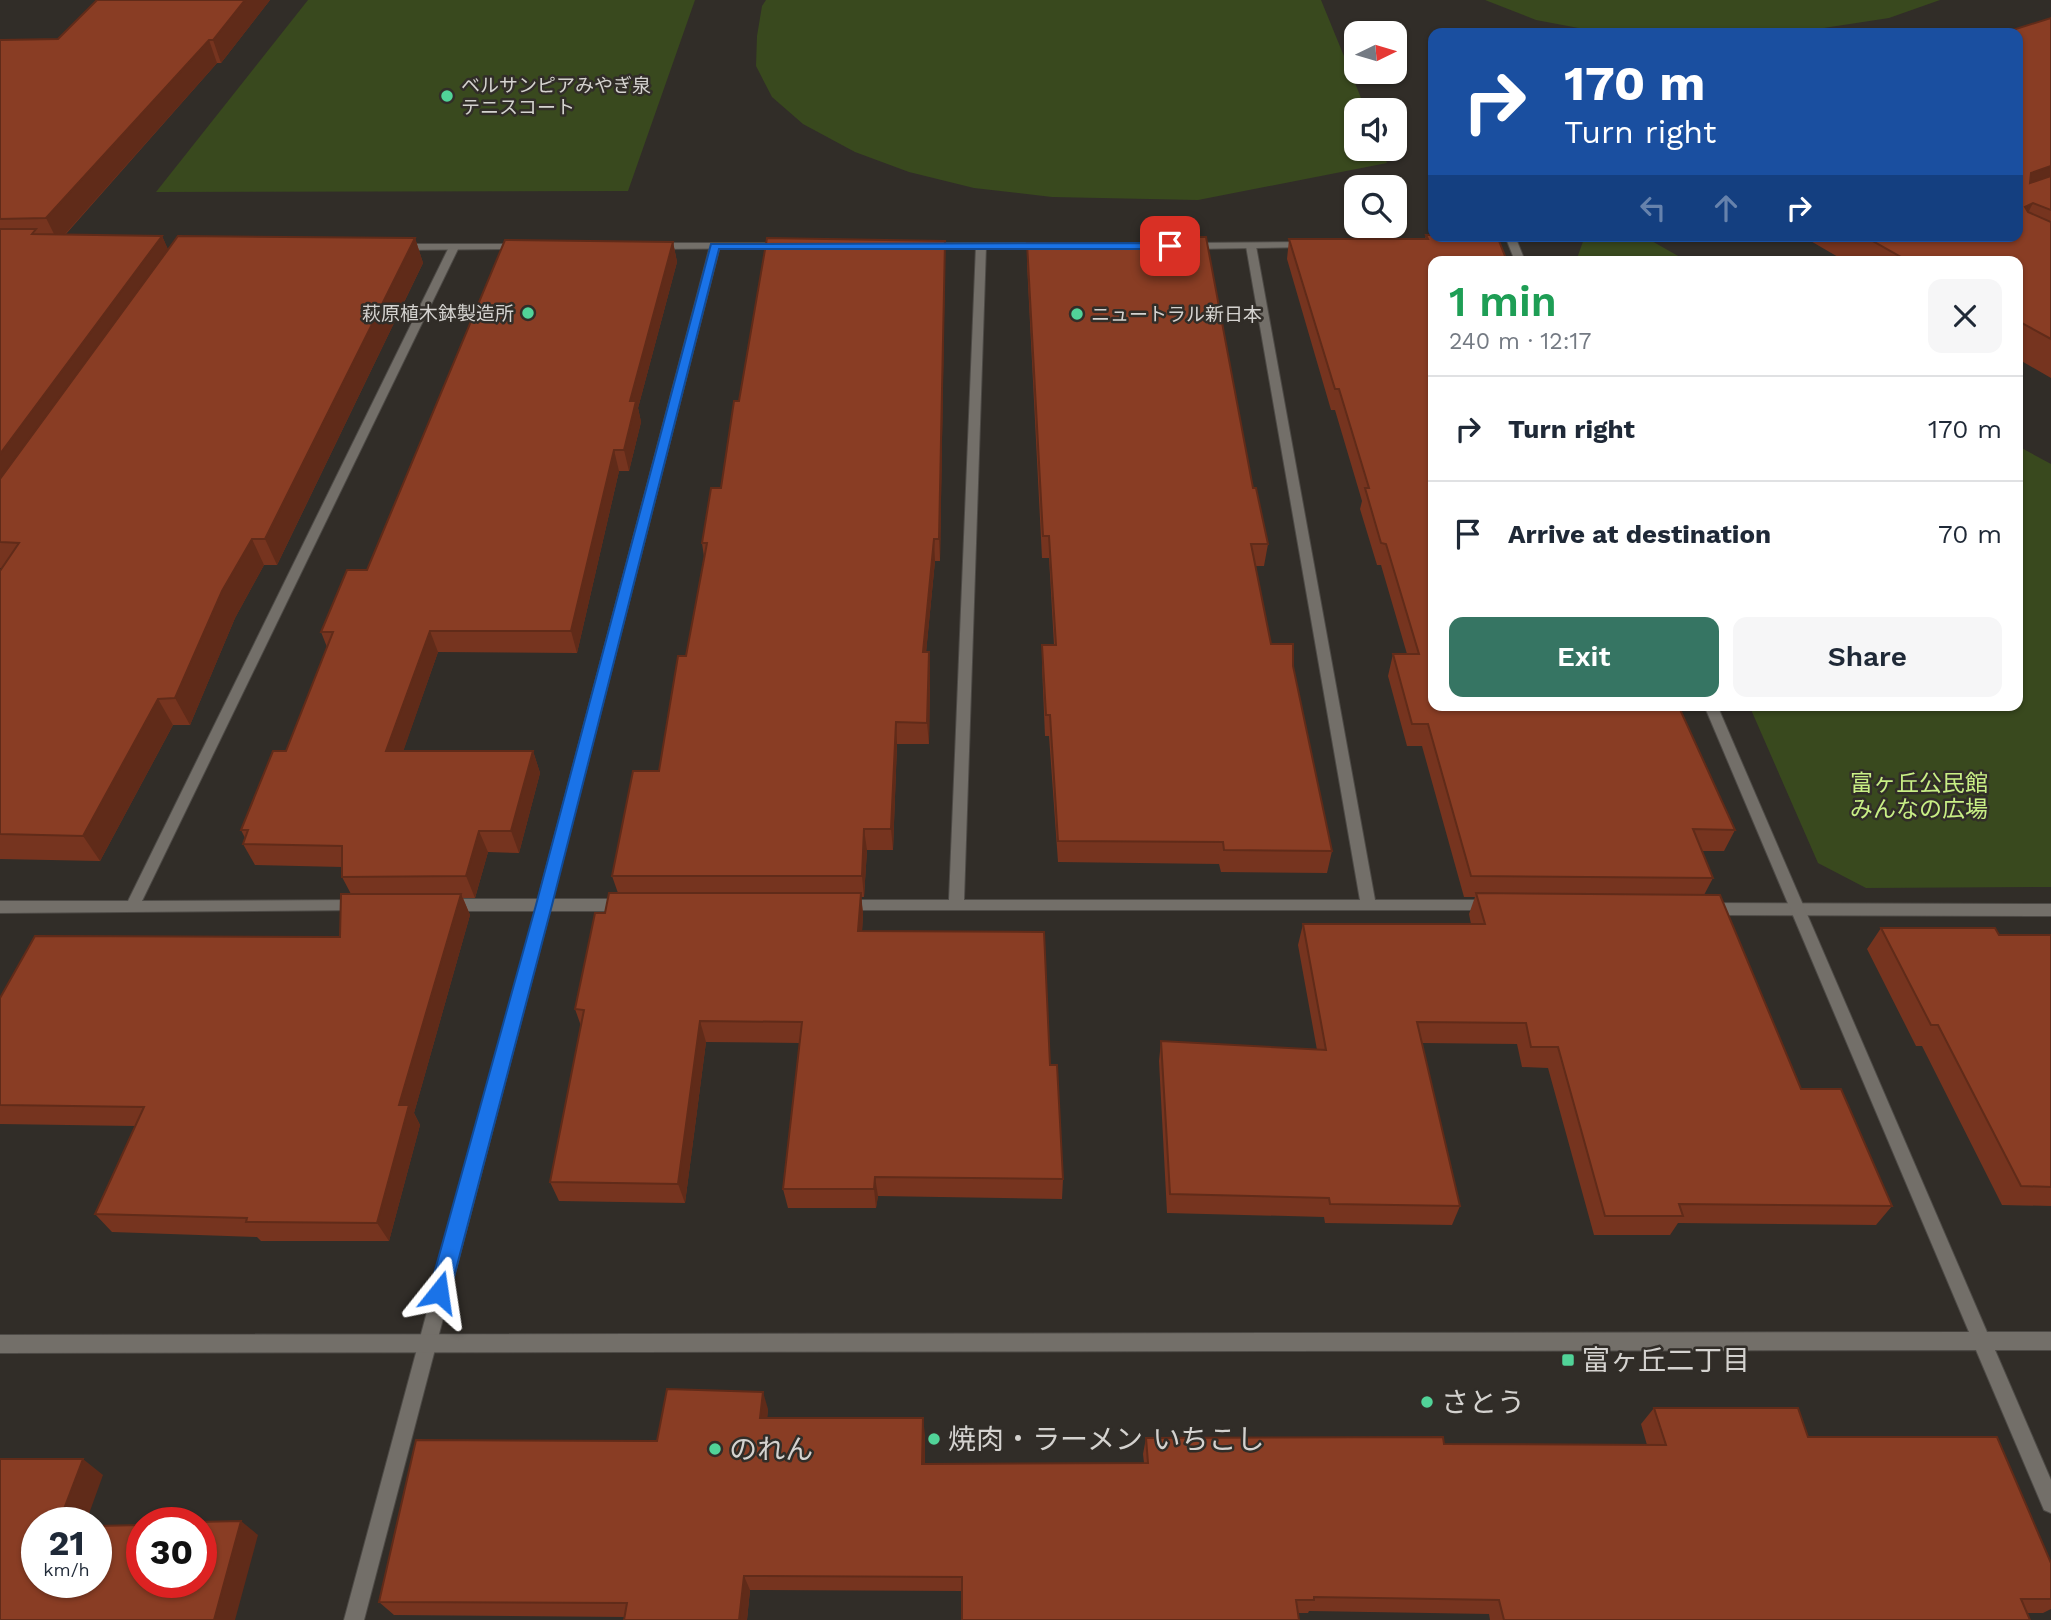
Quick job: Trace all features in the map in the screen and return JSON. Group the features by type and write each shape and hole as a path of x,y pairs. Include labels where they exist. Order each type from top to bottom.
{"street":[{"path":"1184,246 1319,245"},
{"path":"646,246 795,246"},
{"path":"354,1620 715,246"},
{"path":"915,246 1062,246"},
{"path":"956,906 981,246"},
{"path":"1251,246 1368,905"},
{"path":"384,247 536,247"},
{"path":"132,907 454,247"},
{"path":"1713,711 2051,1503"},
{"path":"434,905 640,905"},
{"path":"0,907 379,906"},
{"path":"833,906 1507,906"},
{"path":"1686,909 2051,910"},
{"path":"0,1344 2051,1341"}],"green space":[{"name":"ベルサンピアみやぎ泉 テニスコート","path":"308,0 695,0 628,191 156,192"},
{"path":"766,0 1321,0 1344,56 1344,84 1355,84 1361,98 1344,98 1344,161 1387,163 1198,200 1052,197 974,188 909,172 855,152 803,124 772,97 756,66 762,6"},
{"path":"1485,0 1940,0 1889,18 1824,28 1578,28 1536,20"},
{"path":"1583,242 1654,242 1678,256 1578,256"},
{"name":"富ヶ丘公民館 みんなの広場","path":"2023,449 2051,464 2051,887 1866,888 1818,863 1752,711 2023,711"}],"building":[{"path":"97,0 245,0 213,40 209,40 46,218 0,219 0,40 58,39"},
{"path":"2051,18 2051,166 2031,173 2030,183 2051,176 2051,210 2033,203 2025,207 2028,212 2051,222 2051,339 2023,324 2023,256 1899,256 1875,242 2023,242 2023,28 2019,28"},
{"path":"0,229 36,229 32,234 162,236 0,454"},
{"path":"178,236 415,238 265,539 252,539 222,591 175,698 158,699 83,836 0,834 0,571 19,543 0,542 0,479"},
{"path":"1154,237 1206,237 1253,488 1256,488 1268,544 1251,544 1271,644 1293,644 1293,666 1332,851 1224,850 1223,842 1058,841 1050,715 1046,715 1042,645 1056,645 1049,536 1043,536 1027,243 1156,244"},
{"path":"767,238 945,241 939,539 934,539 923,652 929,652 927,723 896,722 891,829 864,829 862,876 612,876 633,771 659,771 678,656 686,656 707,543 702,543 711,488 721,488 734,401 739,401"},
{"path":"1289,239 1499,242 1505,256 1428,256 1428,711 1681,711 1735,830 1693,829 1713,878 1471,876 1428,724 1412,724 1393,654 1419,654 1386,544 1381,543 1365,488 1369,488"},
{"path":"505,240 673,242 630,401 636,401 624,450 614,450 571,631 430,631 386,751 533,751 511,831 479,831 466,876 342,877 342,846 243,844 248,830 241,830 273,751 286,751 333,632 321,632 347,570 367,570"},
{"path":"609,893 861,893 858,931 1044,932 1050,1065 1057,1065 1063,1179 875,1177 874,1189 783,1189 802,1022 700,1021 678,1184 550,1182 584,1010 575,1009 595,913 605,913"},
{"path":"1476,893 1720,895 1801,1089 1841,1089 1892,1206 1679,1204 1683,1216 1605,1216 1558,1047 1531,1047 1526,1023 1417,1022 1460,1206 1330,1204 1329,1198 1170,1194 1161,1041 1326,1050 1303,924 1485,924"},
{"path":"341,894 461,894 399,1105 409,1105 377,1223 246,1222 247,1218 95,1214 144,1107 0,1105 0,998 35,936 340,937"},
{"path":"1881,928 1995,928 1999,935 2051,935 2051,1187 2021,1186 1938,1025 1931,1025"},
{"path":"667,1389 763,1392 760,1418 923,1418 922,1464 1148,1463 1146,1438 1443,1437 1444,1444 1666,1445 1654,1408 1798,1408 1808,1437 1997,1437 2051,1563 2051,1599 2021,1599 2030,1620 1504,1620 1499,1600 1314,1597 1314,1600 1296,1600 1299,1620 962,1620 962,1577 744,1576 739,1620 624,1620 627,1603 379,1602 416,1440 657,1441"},
{"path":"0,1459 83,1459 65,1507 21,1507 21,1598 112,1598 112,1526 126,1525 126,1598 217,1598 217,1522 241,1521 214,1620 0,1620"}],"place":[{"name":"ベルサンピアみやぎ泉 テニスコート","path":"447,96"},
{"name":"萩原植木鉢製造所","path":"528,313"},
{"name":"ニュートラル新日本","path":"1077,314"},
{"name":"富ヶ丘二丁目","path":"1568,1360"},
{"name":"さとう","path":"1427,1402"},
{"name":"焼肉・ラーメン いちこし","path":"934,1439"},
{"name":"のれん","path":"715,1449"}],"route":[{"path":"439,1292 544,905 715,246 1170,246"}]}
